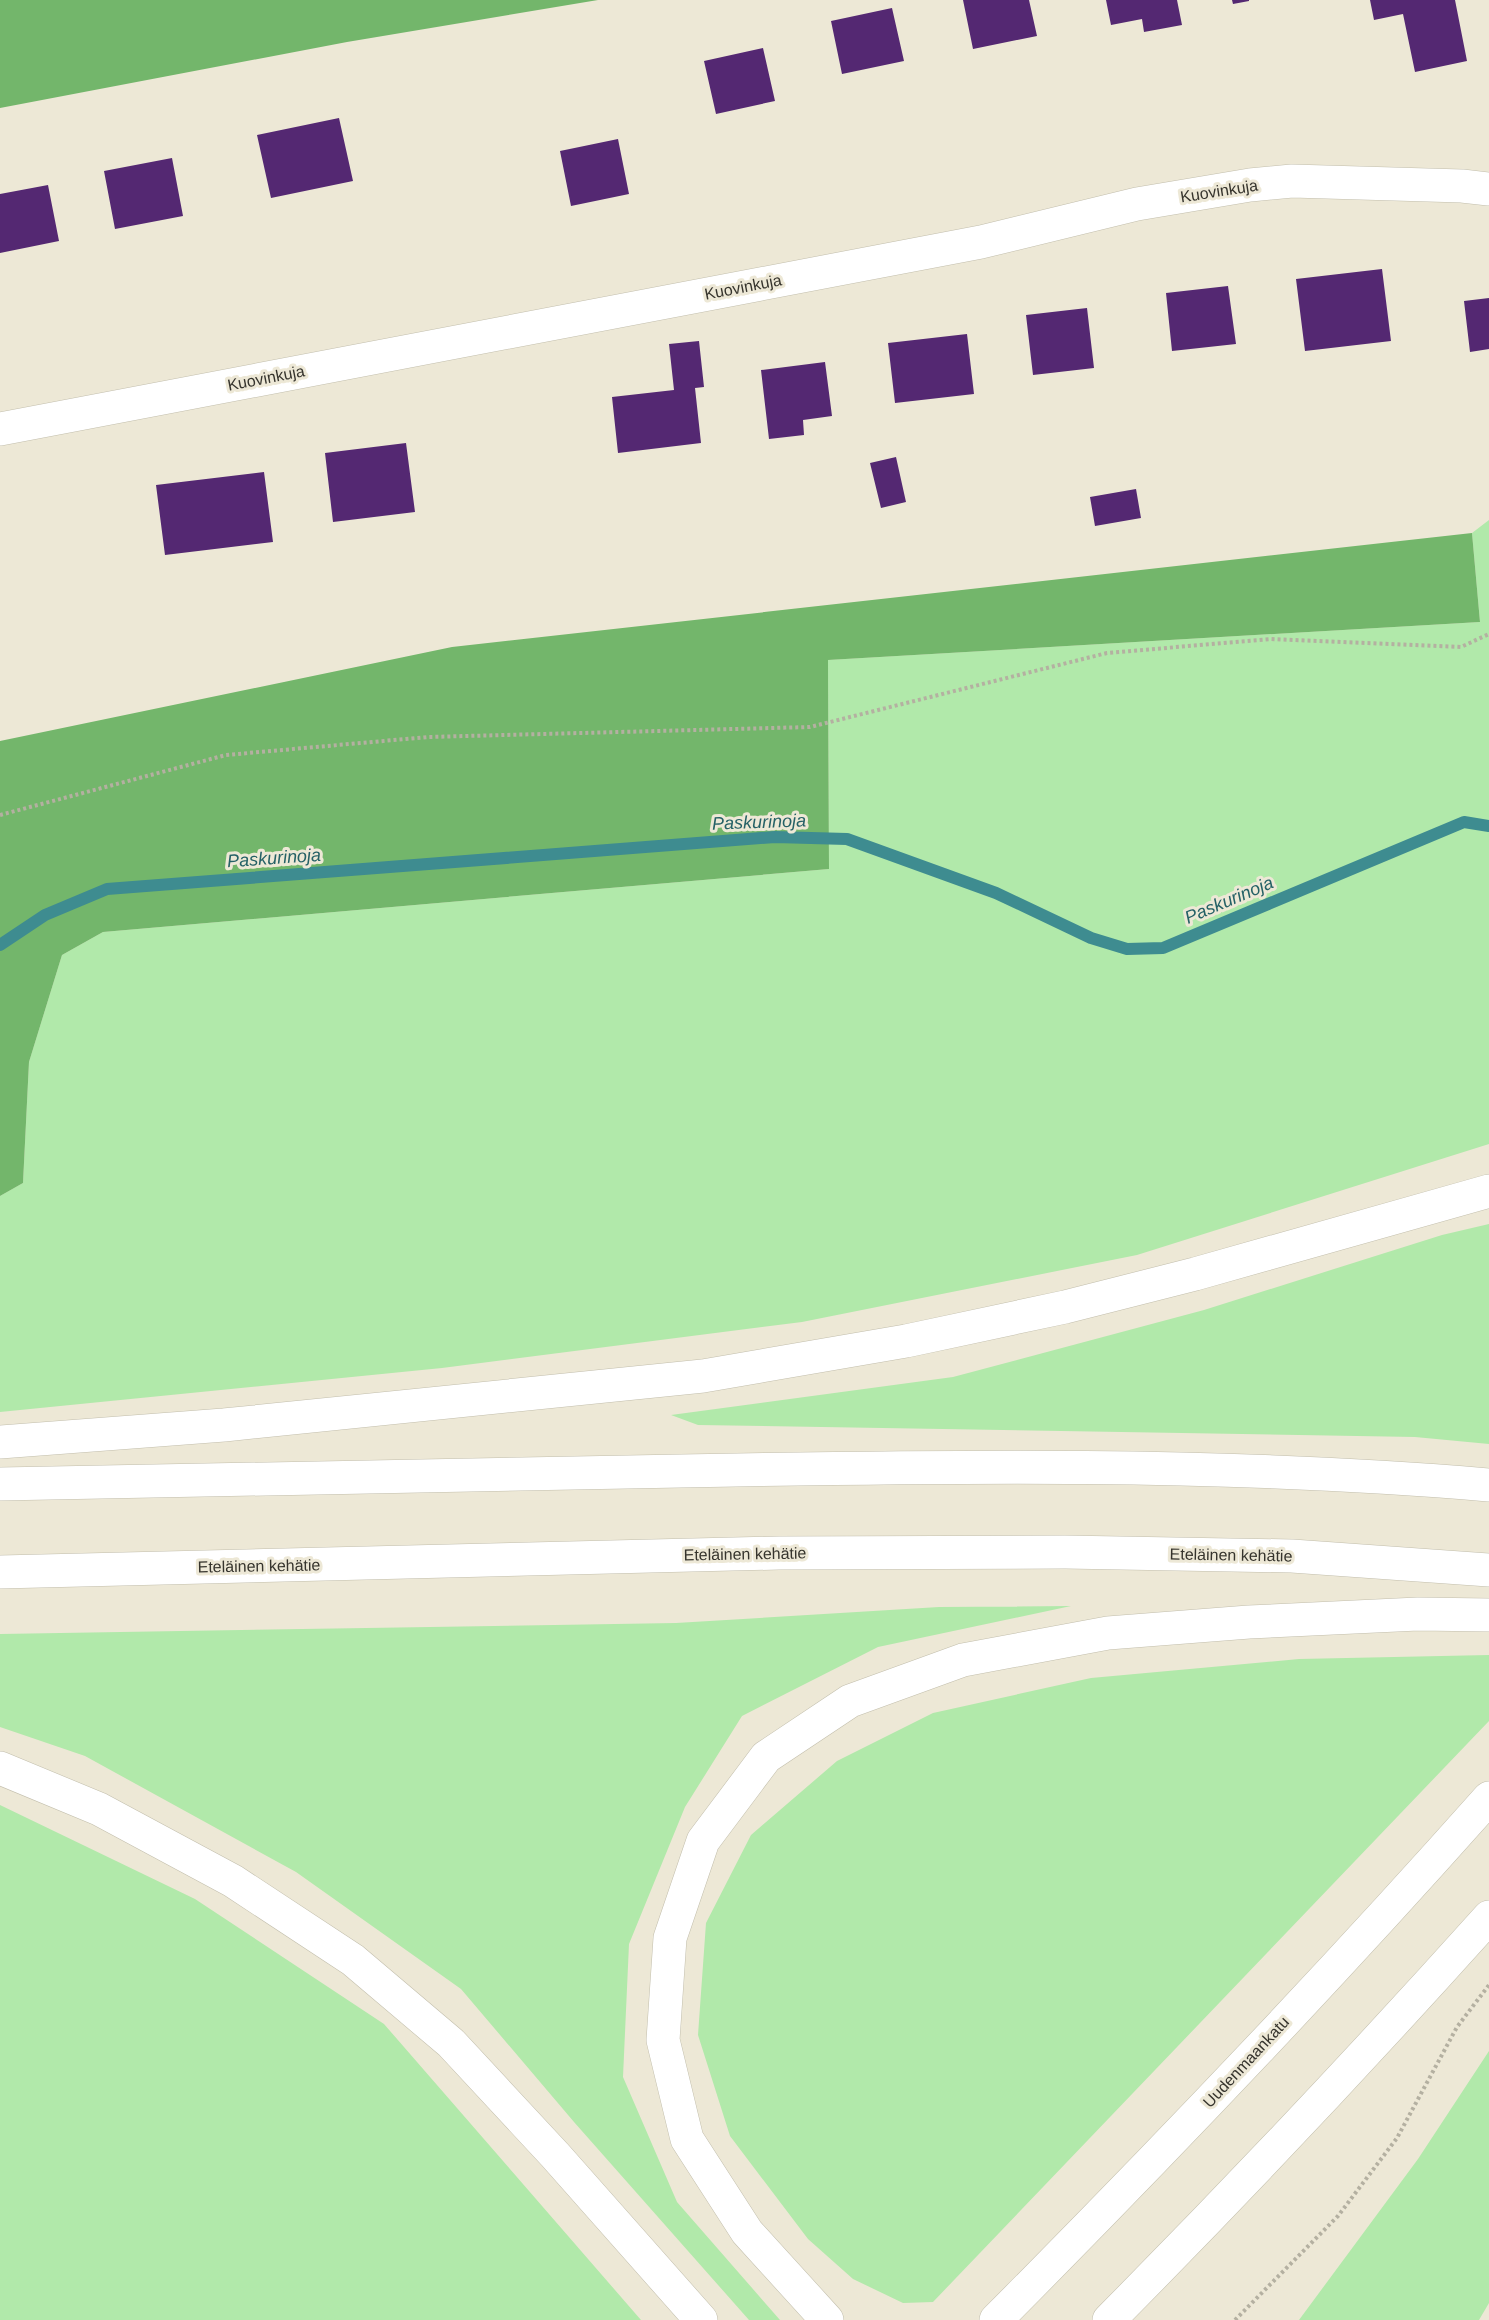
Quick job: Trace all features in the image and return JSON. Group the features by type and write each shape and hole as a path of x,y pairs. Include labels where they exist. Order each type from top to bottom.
{"main road":[{"name":"Kuovinkuja","path":"0,429 981,242 1137,204 1250,185 1292,181 1462,186 1489,189"},
{"path":"0,1442 224,1425 508,1397 725,1372 906,1341 1065,1307 1195,1274 1489,1191"},
{"path":"0,1484 827,1468 1132,1468 1403,1478 1489,1485"},
{"name":"Eteläinen kehätie","path":"0,1572 779,1553 1053,1552 1292,1556 1489,1570"},
{"path":"827,2320 747,2232 687,2139 663,2040 670,1938 703,1841 766,1757 850,1701 963,1660 1108,1633 1249,1622 1418,1614 1489,1615"},
{"path":"0,1768 99,1809 233,1881 353,1960 451,2043 555,2155 702,2320"},
{"name":"Uudenmaankatu","path":"996,2320 1151,2164 1489,1798"},
{"path":"1109,2320 1187,2242 1392,2025 1489,1917"}],"path":[{"path":"0,815 226,755 428,737 810,727 1107,653 1271,639 1461,647 1489,634"},
{"path":"1235,2320 1338,2216 1397,2138 1457,2027 1489,1985"}],"green space":[{"path":"0,0 598,0 347,42 0,108"},
{"path":"1489,520 1489,1144 1137,1255 802,1322 442,1368 0,1412 0,1196 23,1183 29,1062 62,955 103,932 829,869 828,660 1480,622 1472,533"},
{"path":"1472,533 1480,622 828,660 829,869 103,932 62,955 29,1062 23,1183 0,1196 0,741 452,647"},
{"path":"1489,1224 1489,1444 1415,1437 698,1425 671,1415 953,1377 1204,1310 1442,1235"},
{"path":"1071,1606 878,1647 742,1716 685,1807 629,1944 623,2077 677,2202 780,2320 749,2320 574,2122 461,1989 296,1872 85,1756 0,1727 0,1634 676,1623 939,1607"},
{"path":"1489,1655 1489,1721 933,2302 903,2303 853,2279 808,2239 730,2136 698,2035 706,1923 751,1835 837,1761 933,1713 1091,1678 1299,1659"},
{"path":"0,1805 195,1899 384,2024 641,2320 0,2320"},
{"path":"1489,2051 1489,2303 1479,2320 1299,2320 1418,2159"}],"building":[{"path":"963,0 1029,0 1037,36 973,49"},
{"path":"1106,0 1177,0 1182,25 1144,32 1142,19 1111,25"},
{"path":"1232,0 1249,0 1249,1 1233,4"},
{"path":"1370,0 1455,0 1467,61 1415,72 1403,14 1374,20"},
{"path":"892,8 904,61 842,74 831,21"},
{"path":"763,48 775,101 716,114 704,61"},
{"path":"339,118 353,181 271,198 257,135"},
{"path":"618,139 629,194 571,206 560,151"},
{"path":"172,158 183,216 115,229 104,171"},
{"path":"48,185 59,241 0,253 0,194"},
{"path":"1382,269 1391,341 1305,351 1296,279"},
{"path":"1228,286 1236,344 1172,351 1166,293"},
{"path":"1489,298 1489,349 1470,352 1464,301"},
{"path":"1087,308 1094,368 1033,375 1026,315"},
{"path":"967,334 974,394 895,403 888,343"},
{"path":"699,341 704,387 695,388 701,443 618,453 612,397 674,390 669,344"},
{"path":"825,362 832,416 803,420 804,435 769,439 761,370"},
{"path":"406,443 415,512 333,522 325,453"},
{"path":"896,457 906,502 881,508 870,463"},
{"path":"264,472 273,542 165,555 156,485"},
{"path":"1136,489 1141,518 1095,526 1090,497"}],"waterway":[{"name":"Paskurinoja","path":"0,945 45,915 107,889 775,837 847,839 996,893 1091,938 1127,949 1163,948 1464,822 1489,826"}]}
